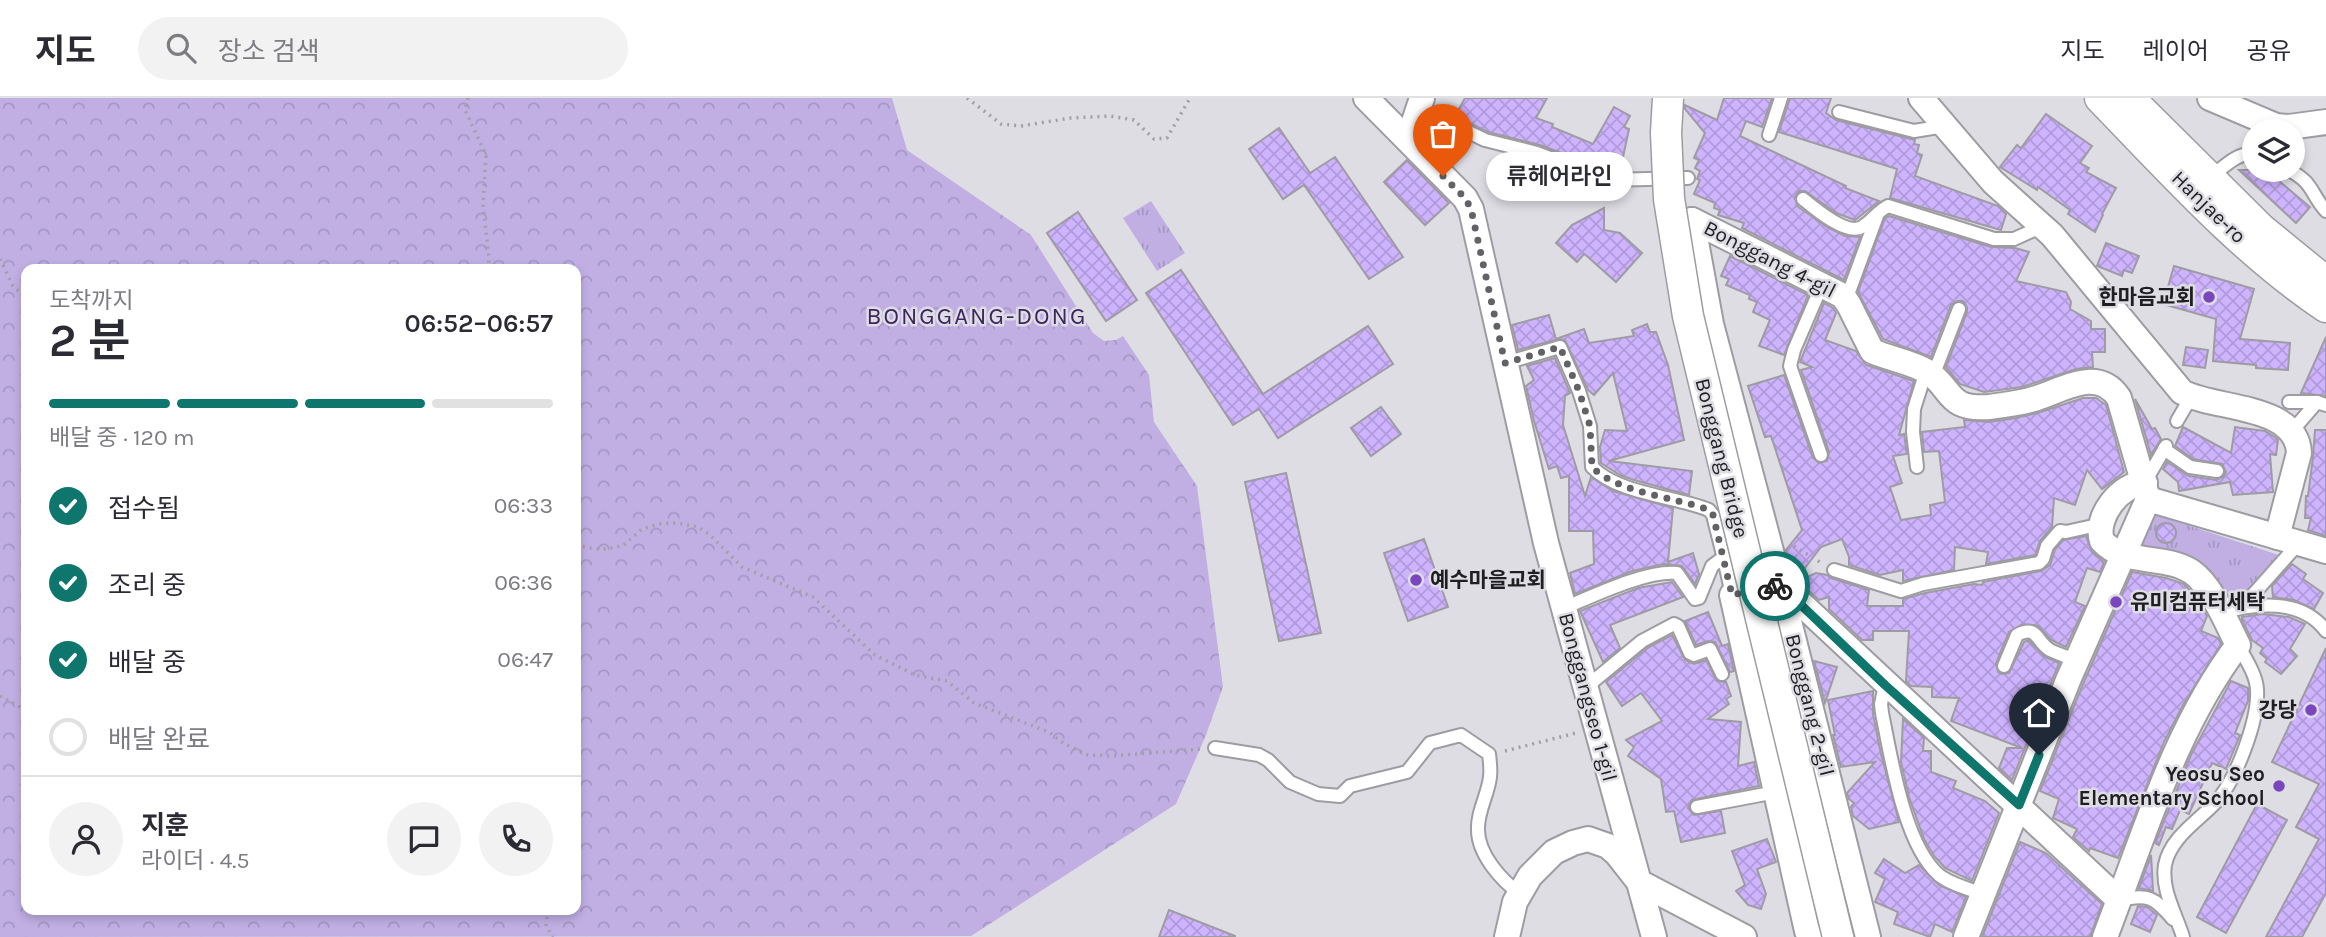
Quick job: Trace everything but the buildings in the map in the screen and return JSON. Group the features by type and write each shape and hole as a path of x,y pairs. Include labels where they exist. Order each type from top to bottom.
{"street":[{"name":"Bonggangseo 1-gil","path":"1366,98 1468,204 1546,542 1654,937"},
{"name":"Bonggang Bridge","path":"1668,98 1666,155 1669,199 1688,316 1838,937"},
{"path":"1921,98 1993,182 2043,226 2175,386 2191,397 2257,412 2292,431 2299,442 2299,453 2288,540"},
{"name":"Hanjae-ro","path":"2100,98 2200,201 2243,241 2326,307"},
{"path":"2210,98 2239,104 2276,125 2289,127 2326,122"},
{"name":"Hanjae-ro","path":"2132,99 2208,179 2260,228 2326,282"},
{"path":"1408,140 1428,107"},
{"name":"Bonggang 4-gil","path":"1765,529 1712,324 1692,220 1822,285 1846,300 1872,351 1929,374 1957,402 1976,407 2023,402 2077,383 2106,386 2119,398 2146,491"},
{"path":"2105,937 2178,747 2222,666 2238,645 2231,610 2190,570 2122,555 2102,541 2100,535 2106,513 2131,485 2326,551"},
{"path":"1965,937 2146,491"},
{"path":"1765,529 1780,585 1732,595 1807,931 1812,937"},
{"name":"Bonggang 2-gil","path":"1780,585 2119,900"},
{"name":"Bonggang 2-gil","path":"1780,585 1868,937"},
{"path":"1507,937 1511,913 1530,876 1548,857 1563,847 1588,839 1608,846 1639,882 1744,937"}],"lane":[{"path":"1769,135 1781,98"},
{"path":"1428,107 1485,140 1537,153 1569,165 1601,186 1607,180 1688,178"},
{"path":"1839,112 1914,131 1945,126"},
{"path":"2208,179 2242,156"},
{"path":"2305,180 2326,212"},
{"path":"1803,199 1827,217 1853,229 1859,229 1888,206 1994,239 2014,239 2043,226"},
{"path":"1846,300 1878,212"},
{"path":"1821,455 1790,366 1794,350 1822,285"},
{"path":"1917,467 1913,432 1914,409 1959,309"},
{"path":"1505,363 1560,347 1579,391 1590,426 1592,467 1603,477 1709,510 1713,515 1732,595"},
{"path":"2177,422 2191,397"},
{"path":"2289,402 2321,403"},
{"path":"2292,431 2321,403"},
{"path":"2146,491 2165,447 2190,467 2217,471"},
{"path":"1834,570 1901,592 1923,584 2039,563 2060,531 2102,524"},
{"path":"2231,610 2288,540"},
{"path":"1564,608 1657,574 1677,573 1695,599 1699,598 1712,566 1720,561 1725,563"},
{"path":"2231,610 2265,604 2286,607 2319,622 2326,631"},
{"path":"1585,688 1642,641 1674,624 1678,626 1689,653 1693,655 1710,649 1721,674"},
{"path":"2004,666 2017,635 2029,631 2034,633 2047,649 2077,661"},
{"path":"2181,932 2168,897 2165,863 2173,845 2215,803 2233,779 2240,763 2257,687 2238,645"},
{"path":"1885,685 1882,713 1898,786 1913,834 1926,859 1939,875 1983,894"},
{"path":"1215,748 1259,755 1268,760 1290,782 1318,794 1339,796 1350,786 1407,772 1430,743 1461,736 1489,754 1491,775 1477,833 1489,862 1506,884 1519,893"},
{"path":"1697,807 1776,792"},
{"path":"2119,900 2137,896 2151,899 2160,904 2181,932"}],"path":[{"path":"468,98 465,110 486,155 483,205 488,264"},
{"path":"967,98 1001,124 1021,125 1110,116 1134,120 1154,139 1167,138 1190,98"},
{"path":"0,259 13,286 21,293"},
{"path":"581,546 594,549 624,545 642,529 659,524 677,523 698,527 709,534 742,567 813,597 875,655 915,675 947,681 974,703 1049,732 1063,743 1088,755 1111,756 1215,748"},
{"path":"1765,529 1834,570"},
{"path":"0,696 21,708"},
{"path":"1489,754 1596,727"},
{"path":"547,917 546,926 553,937"}],"green space":[{"path":"0,98 892,98 907,150 1031,235 1093,333 1104,341 1123,336 1149,375 1154,422 1197,486 1223,687 1206,735 1176,804 971,936 0,937"},
{"path":"1151,201 1185,253 1157,271 1123,218"},
{"path":"2150,513 2282,556 2244,599 2227,603 2144,549 2141,541"}],"way so far":[{"path":"1443,176 1465,198 1471,209 1505,363 1560,347 1579,391 1590,426 1592,467 1603,477 1709,510 1713,515 1732,595 1775,586"}],"place":[{"name":"류헤어라인","path":"1443,176"},
{"name":"한마음교회","path":"2209,297"},
{"name":"예수마을교회","path":"1416,580"},
{"name":"유미컴퓨터세탁","path":"2116,602"},
{"name":"강당","path":"2311,710"},
{"name":"Yeosu Seo Elementary School","path":"2279,786"}],"district":[{"name":"BONGGANG-DONG","path":"977,316"}],"route":[{"path":"1775,586 1780,585 1885,685 2019,805 2039,755"}]}
